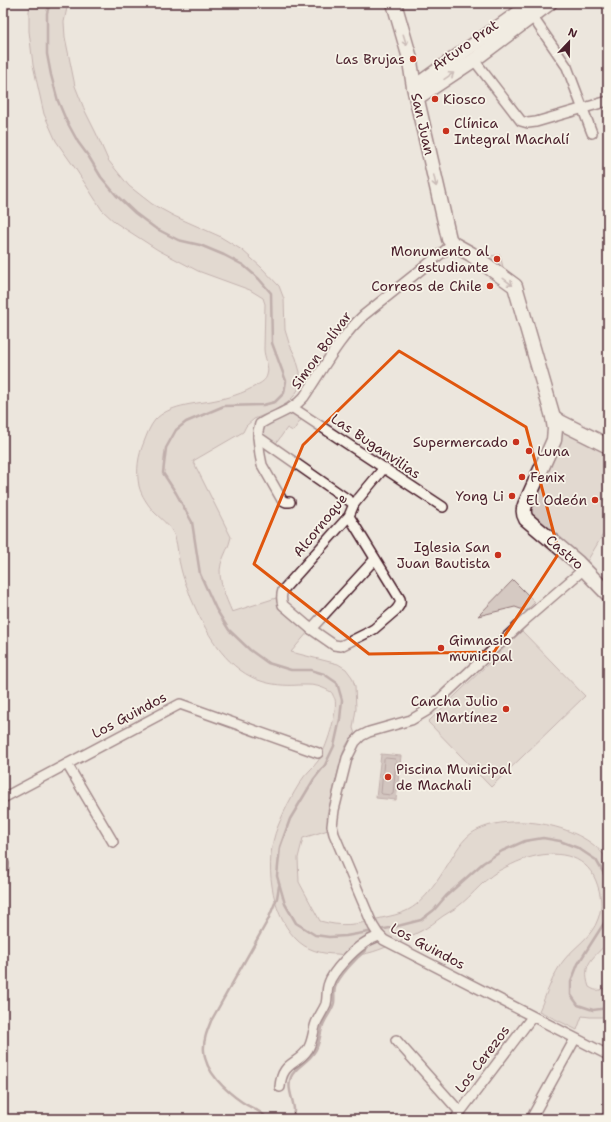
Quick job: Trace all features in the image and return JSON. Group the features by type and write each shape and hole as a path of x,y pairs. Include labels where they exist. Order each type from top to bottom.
{"main road":[{"name":"San Juan","path":"394,3 409,55 447,233 453,244"},
{"name":"Arturo Prat","path":"416,92 532,9 550,3"},
{"name":"Arturo Prat","path":"416,92 474,60 532,9"},
{"path":"453,244 471,254 515,286 553,417 608,446"},
{"name":"Castro","path":"553,417 555,429 554,440 523,510 524,515 526,519 577,562 608,594"}],"street":[{"path":"532,9 567,67 592,133"},
{"path":"474,60 521,121 528,123 536,122 608,101"},
{"name":"Simon Bolívar","path":"258,437 260,424 293,408 304,397 354,324 453,244"},
{"name":"Las Buganvilias","path":"293,408 443,507"},
{"path":"258,437 262,465 282,500 290,502"},
{"path":"258,437 354,504"},
{"name":"Alcornoque","path":"311,629 283,605 281,595 283,590 349,516 354,504 384,468"},
{"path":"349,516 400,599 400,603 399,606 374,629 341,646 334,645 311,629 375,559"},
{"name":"Los Guindos","path":"584,569 525,620 428,710 411,720 369,732 361,736 352,746 346,762 334,810 332,826 334,834 377,932 390,944 608,1055"},
{"name":"Los Guindos","path":"3,798 180,704 318,753"},
{"path":"66,764 113,842"},
{"path":"3,862 3,872"},
{"path":"280,1087 282,1075 287,1067 300,1058 308,1048 314,1034 316,1024 326,1004 329,983 333,976 354,951 377,932"},
{"name":"Los Cerezos","path":"458,1116 532,1016"},
{"path":"531,1119 575,1039"},
{"path":"396,1040 458,1116"}],"highlighted area":[{"path":"399,351 526,427 559,553 494,652 369,654 254,564 303,445"}],"shaded area":[{"path":"31,3 68,3 64,22 65,37 75,86 108,160 129,186 152,204 174,216 219,236 242,250 279,286 284,299 285,330 300,372 299,388 287,403 274,411 254,419 246,426 243,432 193,461 231,537 221,564 220,576 227,601 232,612 276,598 280,608 308,632 291,652 338,664 346,669 352,677 355,686 356,709 353,728 355,734 344,749 327,815 328,830 303,838 298,858 299,882 320,921 342,925 356,924 395,915 409,910 429,892 465,839 472,833 487,826 505,822 525,822 545,824 565,830 583,838 598,848 608,861 608,942 590,962 588,966 587,979 589,987 594,990 603,989 608,986 608,1017 582,1016 577,1030 539,1011 560,965 592,931 598,919 600,909 601,900 599,891 591,872 577,859 568,856 548,854 522,860 506,867 492,875 456,908 427,928 389,946 368,953 344,955 314,950 299,942 286,927 273,893 270,864 273,841 280,820 294,792 303,778 321,756 331,731 335,713 335,699 331,692 317,686 278,685 258,680 235,666 225,656 209,634 191,598 182,573 175,537 166,523 154,512 145,500 139,486 138,474 139,458 146,436 153,422 161,415 174,408 235,395 252,388 266,378 268,369 264,352 265,304 263,298 250,290 198,271 158,250 116,223 102,210 56,141 44,114 33,65 29,31 29,11"},
{"path":"500,255 504,271 488,256"},
{"path":"294,412 303,417 293,431 287,428 275,445 263,436 263,428 265,425"},
{"path":"564,433 568,433 608,451 608,526 586,563 530,518 528,506 560,436"},
{"path":"513,580 535,602 526,611 515,607 478,616"},
{"name":"Cancha Julio Martínez","path":"522,631 585,696 491,787 428,722"}],"water":[{"name":"Piscina Municipal de Machali","path":"381,754 401,756 396,800 376,798"}],"waterway":[{"path":"50,3 47,13 47,54 58,101 78,142 101,177 116,195 135,213 155,228 178,240 200,245 243,265 259,279 271,293 272,343 286,381 284,393 275,402 263,405 224,406 186,422 176,430 166,448 163,473 192,522 200,574 216,609 229,630 250,650 268,663 291,670 311,670 324,674 337,683 342,700 340,719 334,746 325,765 314,779 290,819 280,847 277,876 285,904 296,923 315,935 329,937 346,936 374,931"},
{"path":"379,930 421,920 434,910 446,896 483,863 502,851 525,841 543,838 560,841 578,848 596,860 607,879 608,885"},
{"path":"268,1119 262,1113 236,1098 217,1080 205,1059 204,1044 211,1021 268,920 277,898 279,886"},
{"path":"608,912 606,920 578,964 571,982 571,995 578,1005 593,1010 608,1008"},
{"path":"292,1119 294,1109 290,1088 291,1077 293,1073 315,1051 323,1025 333,1006 336,985 345,971 365,950 368,944"}],"place":[{"name":"Las Brujas","path":"413,59"},
{"name":"Kiosco","path":"435,99"},
{"name":"Clínica Integral Machalí","path":"446,131"},
{"name":"Monumento al estudiante","path":"497,259"},
{"name":"Correos de Chile","path":"490,286"},
{"name":"Supermercado","path":"516,442"},
{"name":"Luna","path":"529,451"},
{"name":"Fenix","path":"522,477"},
{"name":"Yong Li","path":"512,496"},
{"name":"El Odeón","path":"595,500"},
{"name":"Iglesia San Juan Bautista","path":"498,555"},
{"name":"Gimnasio municipal","path":"441,648"},
{"name":"Cancha Julio Martínez","path":"506,709"},
{"name":"Piscina Municipal de Machali","path":"388,777"}]}
